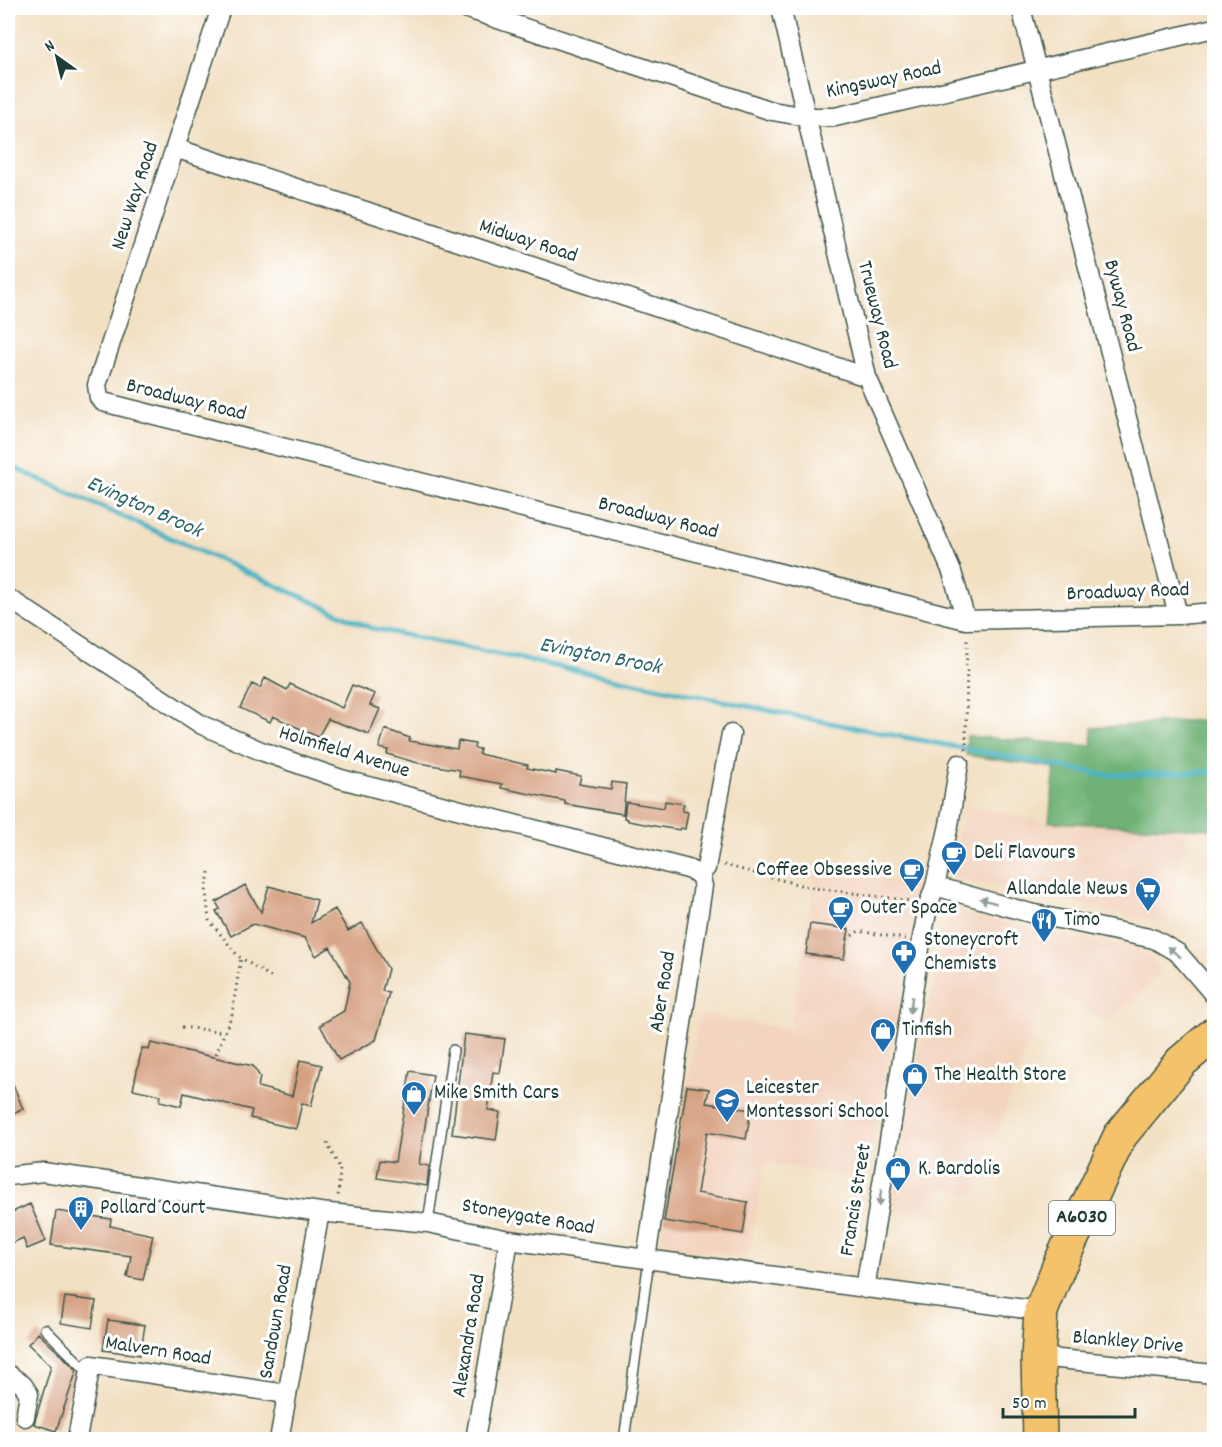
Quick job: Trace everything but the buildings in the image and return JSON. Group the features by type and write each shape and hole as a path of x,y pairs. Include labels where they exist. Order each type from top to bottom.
{"highway":[{"name":"A6030","path":"1040,1440 1038,1357 1041,1311 1059,1266 1120,1136 1181,1062 1215,1034"}],"street":[{"name":"New Way Road","path":"99,398 97,385 221,8"},
{"name":"Kingsway Road","path":"465,8 772,111 807,117 835,117 1215,28"},
{"name":"Trueway Road","path":"781,8 867,377 952,572 966,620"},
{"name":"Byway Road","path":"1021,8 1178,615"},
{"name":"Midway Road","path":"175,148 867,377"},
{"name":"Broadway Road","path":"99,398 109,405 966,620 1178,615 1215,612"},
{"name":"Holmfield Avenue","path":"8,598 202,725 261,751 341,779 688,869 704,868"},
{"name":"Aber Road","path":"648,1260 704,868 731,734"},
{"name":"Francis Street","path":"865,1289 921,942 949,825 959,764"},
{"path":"932,895 1154,939 1178,953 1215,994"},
{"name":"Stoneygate Road","path":"8,1176 43,1172 329,1213 428,1223 508,1240 648,1260 1041,1311"},
{"name":"Sandown Road","path":"279,1440 287,1394 329,1213"},
{"name":"Alexandra Road","path":"476,1440 508,1240"},
{"name":"Blankley Drive","path":"1038,1357 1215,1374"},
{"name":"Malvern Road","path":"77,1436 91,1365 287,1394"},
{"path":"8,1374 23,1385 29,1394 26,1417"}],"lane":[{"path":"428,1223 453,1050"},
{"path":"624,1440 648,1260"},
{"path":"45,1329 83,1367 90,1369"}],"path":[{"path":"966,620 967,734"},
{"path":"704,868 808,887 932,895"},
{"path":"209,872 206,892 209,920 241,957 271,976"},
{"path":"847,939 859,931 921,942"},
{"path":"216,1054 232,1014 241,957"},
{"path":"182,1027 225,1032"},
{"path":"327,1143 340,1169 329,1213"}],"shaded area":[{"path":"965,805 1049,822 1188,828 1167,924 950,876"},
{"path":"817,867 922,885 865,1179 766,1163 748,1257 659,1247 700,1014 790,1029"},
{"path":"948,911 1131,947 1148,955 1162,972 1108,1023 1048,988 975,1196 941,1186 939,1218 889,1210"}],"green space":[{"path":"1214,719 1214,829 1049,822 1055,768 966,755 967,736 1092,746 1092,728"}],"waterway":[{"name":"Evington Brook","path":"8,465 371,628 825,722 1104,775 1214,772"}],"place":[{"name":"Deli Flavours","path":"954,877"},
{"name":"Coffee Obsessive","path":"912,894"},
{"name":"Allandale News","path":"1148,913"},
{"name":"Outer Space","path":"841,932"},
{"name":"Timo","path":"1044,944"},
{"name":"Stoneycroft Chemists","path":"904,976"},
{"name":"Tinfish","path":"883,1054"},
{"name":"The Health Store","path":"915,1099"},
{"name":"Mike Smith Cars","path":"414,1117"},
{"name":"Leicester Montessori School","path":"727,1124"},
{"name":"K. Bardolis","path":"898,1193"},
{"name":"Pollard Court","path":"81,1232"}]}
